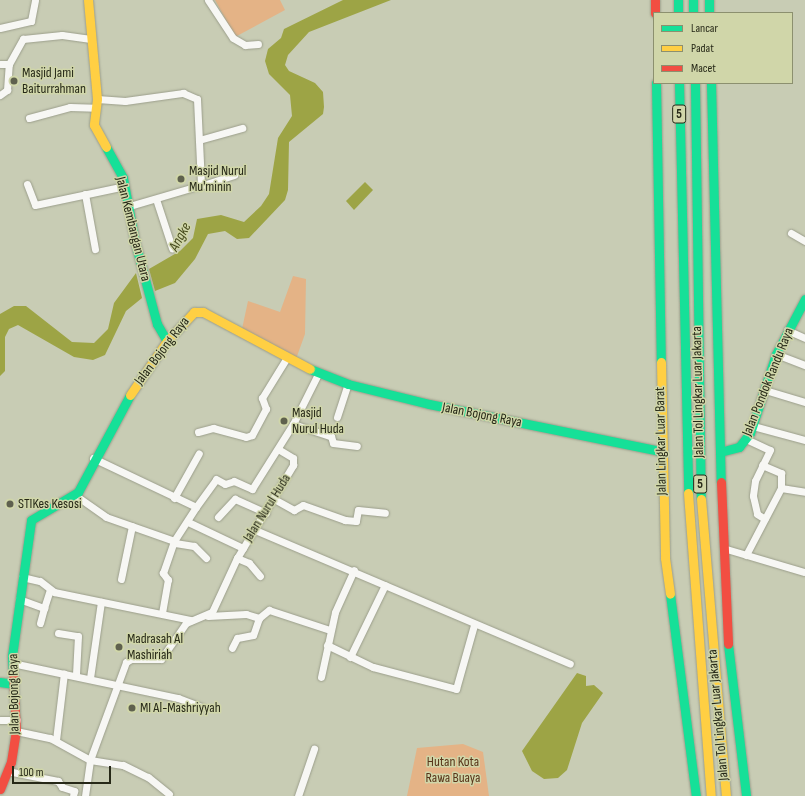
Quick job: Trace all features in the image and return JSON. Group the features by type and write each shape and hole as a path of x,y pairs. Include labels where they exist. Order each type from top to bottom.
{"main road":[{"name":"Jalan Kembangan Utara","path":"88,0 96,103 97,137 120,170 125,186 142,268 157,324 167,341"},
{"path":"655,0 655,12"},
{"path":"678,0 678,12"},
{"path":"693,0 693,12"},
{"path":"709,0 709,12"},
{"name":"Jalan Lingkar Luar Barat","path":"656,84 661,452 665,558 696,796"},
{"name":"Jalan Tol Lingkar Luar Jakarta","path":"679,84 684,442 711,796"},
{"name":"Jalan Tol Lingkar Luar Jakarta","path":"695,84 702,530 726,796"},
{"path":"711,84 722,548 728,645 746,796"},
{"name":"Jalan Pondok Randu Raya","path":"720,452 734,450 746,439 753,426 776,354 787,330 805,299"},
{"name":"Jalan Bojong Raya","path":"0,789 7,771 16,731 17,720 12,663 26,539 34,515 75,495 93,458 126,401 167,341 189,315 198,311 286,359 318,374 348,384 429,404 661,452"},
{"path":"0,682 14,684"}],"street":[{"path":"0,28 30,21 35,0"},
{"path":"208,0 233,38 245,45 258,44"},
{"path":"0,95 7,90 8,64 23,39 62,35 90,39"},
{"path":"0,64 8,64"},
{"path":"30,118 70,107 125,101 155,94 194,95 198,104 199,140 202,168 199,173 200,186"},
{"path":"199,140 242,128"},
{"path":"129,206 234,176"},
{"path":"27,184 33,205 125,186"},
{"path":"85,194 95,249"},
{"path":"156,199 172,248"},
{"path":"791,233 805,241"},
{"path":"787,330 805,338"},
{"path":"776,354 805,365"},
{"path":"198,432 213,428 246,437 252,435 266,410 262,398 286,359"},
{"path":"162,613 168,580 163,573 174,542 188,522 196,507 216,479 225,484 234,481 252,489 293,424 318,374"},
{"path":"337,418 348,384"},
{"path":"765,390 805,402"},
{"path":"293,424 331,436 332,443 357,446"},
{"path":"753,426 805,440"},
{"path":"746,439 770,450 762,465 753,496 757,514 765,520"},
{"name":"Jalan Nurul Huda","path":"208,616 237,558 266,513 294,462 278,449"},
{"path":"174,498 199,453"},
{"path":"93,458 174,498 196,507"},
{"path":"746,555 781,488 781,473 762,465"},
{"path":"781,488 805,492"},
{"path":"75,495 94,511 174,542 194,546 206,558"},
{"path":"218,517 234,499 266,513"},
{"path":"274,499 294,510 302,506 345,520 356,521 358,510 385,513"},
{"path":"188,522 243,548"},
{"path":"121,579 132,526"},
{"path":"255,530 306,554 354,570 474,625 570,664"},
{"path":"722,548 804,572"},
{"path":"237,558 249,563 260,576"},
{"path":"321,677 330,630 354,570"},
{"path":"22,577 40,581 50,590 101,602 193,620 208,616 246,614 259,618"},
{"path":"350,657 386,585"},
{"path":"40,622 50,590"},
{"path":"19,599 44,608"},
{"path":"90,678 101,602"},
{"path":"232,648 237,638 253,635 259,618 269,610 330,630"},
{"path":"85,796 90,760 117,685 128,660 161,659 193,620"},
{"path":"327,645 350,657 456,689 474,625"},
{"path":"58,633 78,636 76,675"},
{"path":"12,663 76,675 178,698 202,707"},
{"path":"56,740 64,673"},
{"path":"0,720 17,720"},
{"path":"16,731 56,740 90,760 123,766 148,777 169,794"},
{"path":"298,796 314,749"},
{"path":"7,771 58,781 62,787 74,791 73,796"}],"green space":[{"path":"215,0 280,0 285,10 235,37"},
{"path":"293,276 306,279 305,334 296,359 242,329 248,301 280,312"},
{"name":"Hutan Kota Rawa Buaya","path":"463,744 483,752 489,796 407,796 417,748"}],"shaded area":[{"path":"343,0 391,0 309,32 288,55 285,65 289,71 315,83 323,92 324,107 323,114 289,142 288,190 285,200 249,238 237,239 225,231 208,234 195,259 175,283 155,291 149,269 180,251 193,238 197,219 221,215 244,222 261,206 269,194 278,138 292,116 290,95 269,74 265,61 268,49 281,38 284,29"},
{"path":"365,182 373,190 354,210 346,201"},
{"path":"136,273 142,298 126,311 105,355 93,360 74,357 18,325 9,329 5,337 5,371 0,376 0,314 14,306 26,306 72,342 94,343 108,329 114,303"},
{"path":"577,673 586,676 586,686 594,685 603,693 582,723 567,770 558,778 544,779 532,771 522,751"}],"traffic: fast":[{"path":"678,0 678,12"},
{"path":"693,0 693,12"},
{"path":"709,0 709,12"},
{"path":"656,84 661,362"},
{"path":"679,84 688,493"},
{"path":"695,84 701,499"},
{"path":"711,84 721,482"},
{"path":"106,147 123,178 135,242 157,324 167,341"},
{"path":"720,452 739,447 750,433 776,354 805,299"},
{"path":"310,369 348,384 429,404 661,451"},
{"path":"13,674 12,656 31,520 78,492 130,395"},
{"path":"670,594 696,796"},
{"path":"728,644 746,796"},
{"path":"0,682 14,684"}],"traffic: slow":[{"path":"88,0 97,99 94,125 106,147"},
{"path":"130,395 167,341 194,312 203,312 310,369"},
{"path":"661,362 665,558 670,594"},
{"path":"688,493 711,796"},
{"path":"701,499 726,796"}],"traffic: jam":[{"path":"655,0 655,12"},
{"path":"721,482 728,644"},
{"path":"0,789 11,762 16,731 13,674"}],"place":[{"name":"Masjid Jami Baiturrahman","path":"14,81"},
{"name":"Masjid Nurul Mu'minin","path":"181,179"},
{"name":"Masjid Nurul Huda","path":"284,421"},
{"name":"STIKes Kesosi","path":"10,504"},
{"name":"Madrasah Al Mashiriah","path":"119,647"},
{"name":"MI Al-Mashriyyah","path":"132,708"}],"water label":[{"name":"Angke","path":"180,237"}]}
